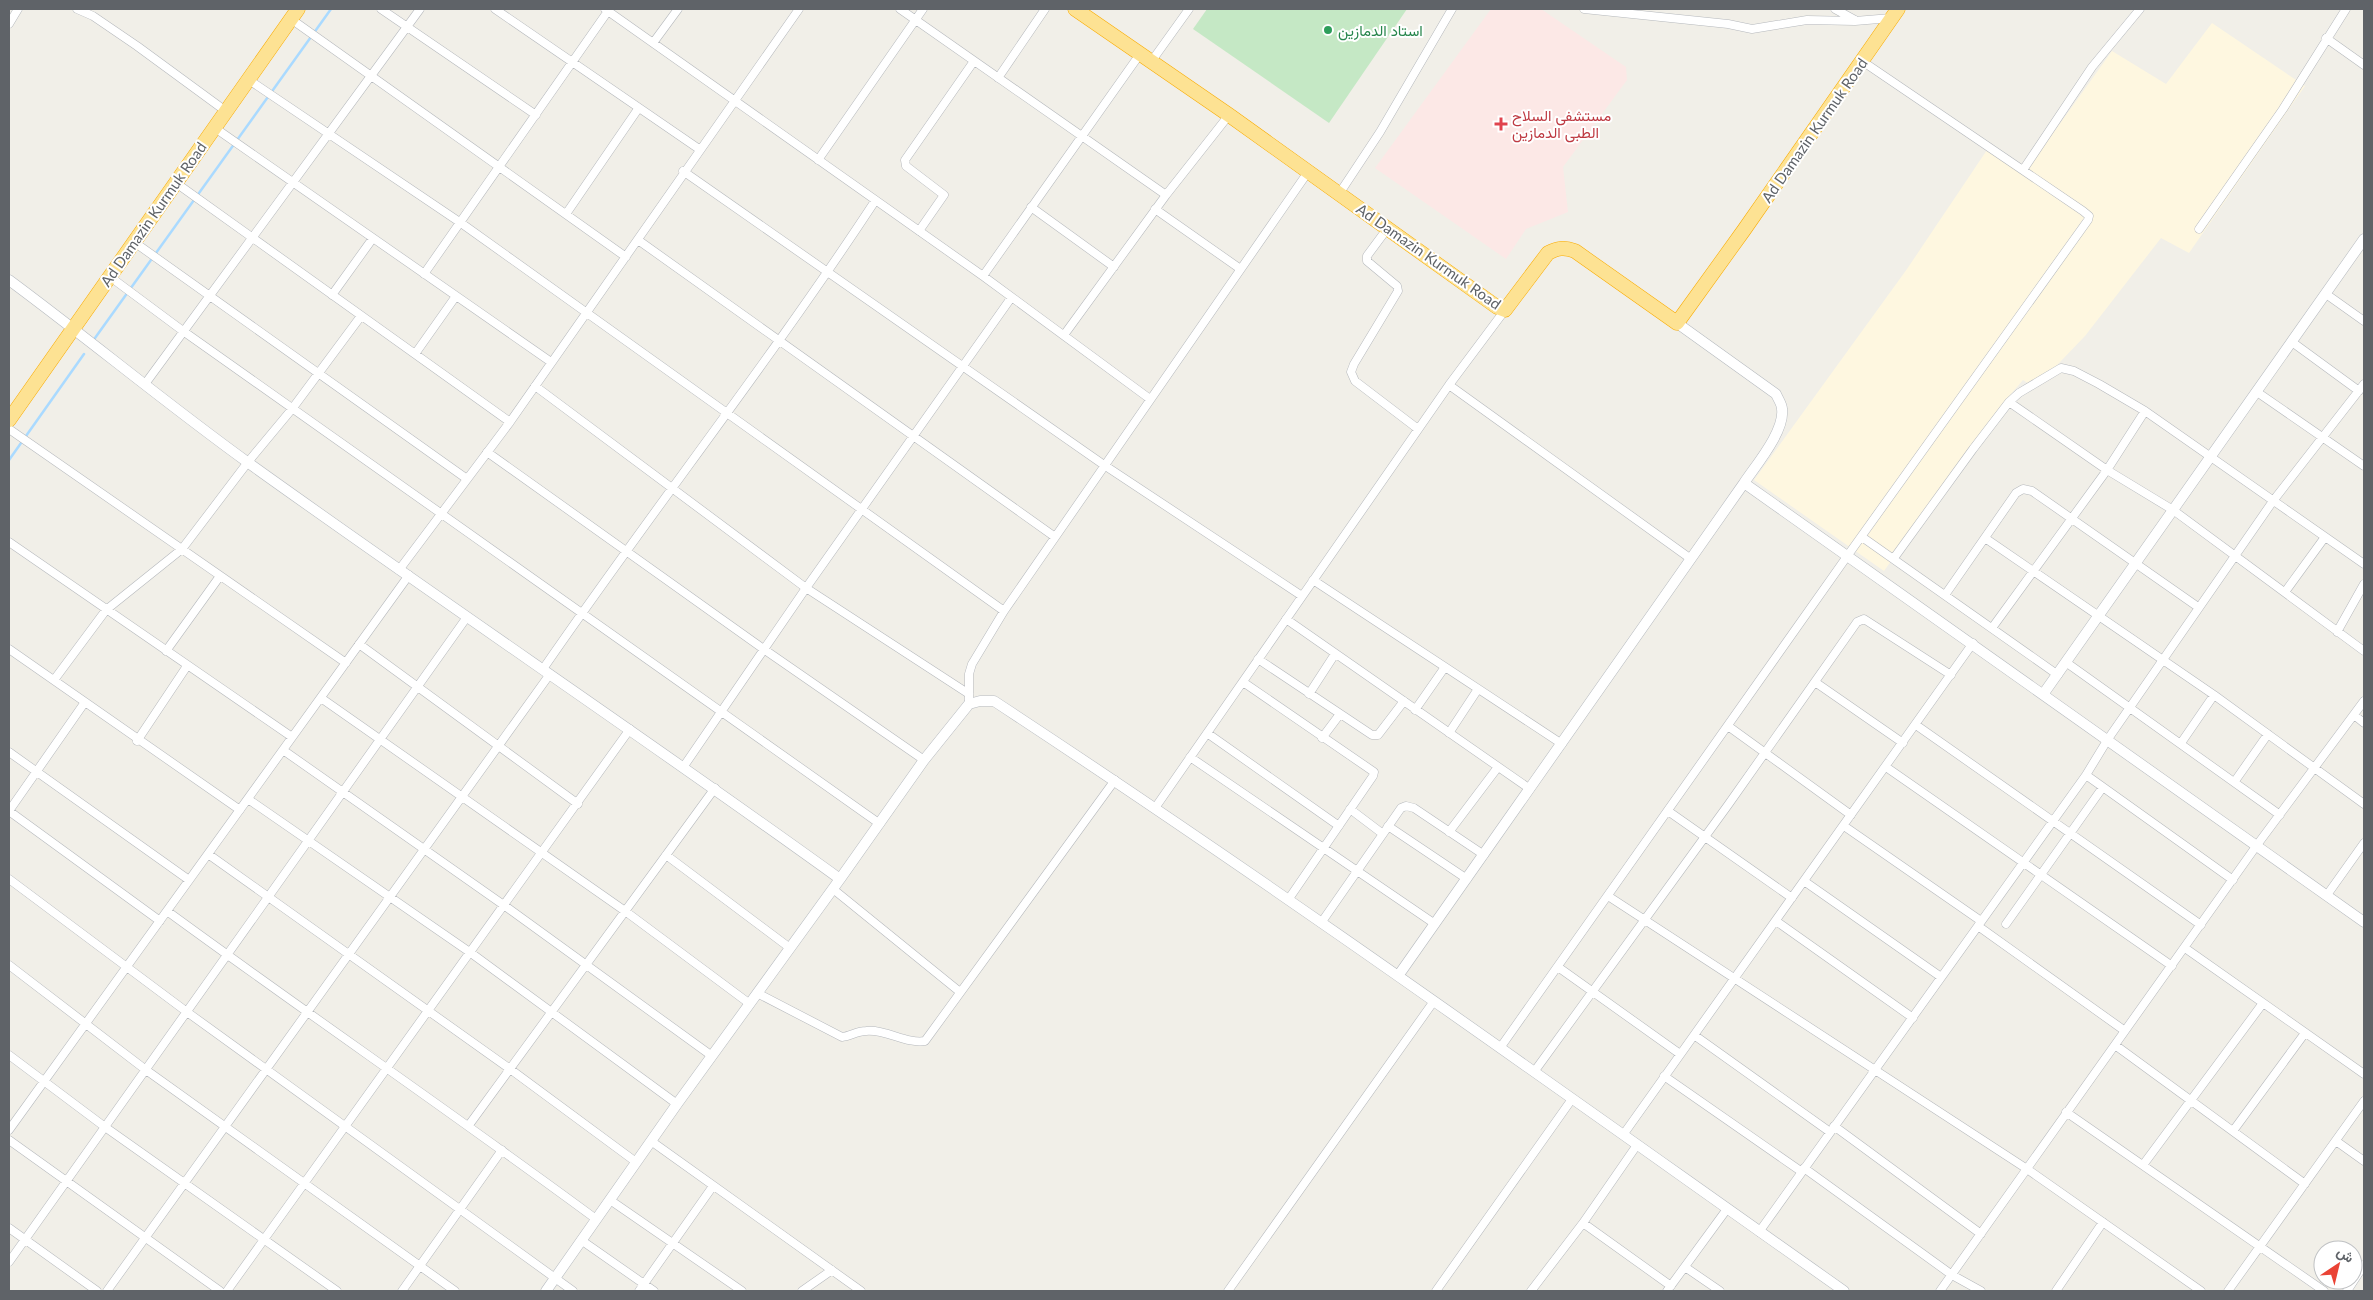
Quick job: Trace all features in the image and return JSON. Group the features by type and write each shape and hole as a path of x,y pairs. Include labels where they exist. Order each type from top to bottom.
{"highway":[{"name":"Ad Damazin Kurmuk Road","path":"1076,9 1229,115 1497,307 1505,310 1548,253 1556,249 1568,248 1677,323 1894,14"},
{"name":"Ad Damazin Kurmuk Road","path":"9,420 295,14"}],"street":[{"path":"9,24 18,9"},
{"path":"77,9 93,16 130,41 198,88 227,112"},
{"path":"381,9 536,115"},
{"path":"144,384 330,134 420,9"},
{"path":"495,9 638,109 699,149"},
{"path":"653,43 678,9"},
{"path":"399,570 510,422 638,240 683,171 799,9"},
{"path":"900,9 1166,195"},
{"path":"818,160 923,9"},
{"path":"998,78 1045,9"},
{"path":"983,276 1082,136 1189,9"},
{"path":"1339,194 1380,132 1452,9"},
{"path":"1584,9 1728,24 1752,29 1807,20 1855,21 1894,14"},
{"path":"1637,16 1643,9"},
{"path":"1835,9 1855,21"},
{"path":"2024,170 2092,67 2140,9"},
{"path":"2200,230 2283,109 2346,9"},
{"path":"424,274 573,62 606,10 983,276 1150,399"},
{"path":"295,14 372,76 626,257"},
{"path":"2326,38 2364,66"},
{"path":"919,232 944,195 906,166 905,160 974,61"},
{"path":"1500,1048 2088,220 2088,214 2084,211 1862,61"},
{"path":"249,80 461,223 1004,611"},
{"path":"566,214 638,109"},
{"path":"1064,335 1166,195 1229,115"},
{"path":"215,128 551,362"},
{"path":"683,171 828,274 1104,464 1302,596"},
{"path":"546,1291 677,1104 969,699 969,674 972,664 1004,611 1239,268 1308,172"},
{"path":"176,183 510,422"},
{"path":"107,1291 500,745 581,613 828,274 875,201"},
{"path":"1031,207 1114,267"},
{"path":"1156,209 1239,268"},
{"path":"1387,229 1367,256 1367,261 1396,286 1398,291 1351,372 1355,381 1418,429"},
{"path":"332,295 373,238"},
{"path":"2044,694 2364,239"},
{"path":"638,240 1055,537"},
{"path":"134,242 211,295 318,375 467,479"},
{"path":"109,276 292,409 442,513 880,824"},
{"path":"9,280 248,462 399,570 409,575 546,672 684,766 840,879"},
{"path":"2326,294 2364,321"},
{"path":"414,354 456,296"},
{"path":"684,766 861,509 964,367 1011,298"},
{"path":"1155,808 1418,429 1505,310"},
{"path":"54,680 106,610 182,549 248,462 292,409 361,316"},
{"path":"1398,976 1691,559 1774,438 1781,424 1782,408 1776,394 1677,323"},
{"path":"2292,342 2359,391"},
{"path":"1894,558 1973,448 2009,402 2060,368 2083,375 2145,412 2364,564"},
{"path":"1759,1232 2086,775 2108,739 2198,607 2273,501 2364,384"},
{"path":"1449,385 1691,559"},
{"path":"535,386 806,588 969,699 994,701 1115,780 1434,1001 1844,1291"},
{"path":"2257,392 2364,466"},
{"path":"2009,402 2107,470 2173,510 2364,651"},
{"path":"1992,628 2107,470 2145,412"},
{"path":"9,429 346,663"},
{"path":"487,452 765,650 924,760"},
{"path":"1744,482 2364,922"},
{"path":"1945,595 2016,493 2023,489 2032,491 2198,607"},
{"path":"1862,537 2058,675"},
{"path":"2285,592 2325,537"},
{"path":"1985,538 2214,694 2313,769 2364,804"},
{"path":"9,542 292,737"},
{"path":"9,1130 409,575"},
{"path":"166,651 220,576"},
{"path":"1313,580 1562,744"},
{"path":"2337,632 2364,584"},
{"path":"9,1262 467,617"},
{"path":"1286,619 1530,789"},
{"path":"1534,1072 1645,921 1857,622 1864,619 1951,675"},
{"path":"1623,1135 1973,643"},
{"path":"359,644 500,745 578,804"},
{"path":"9,649 240,810"},
{"path":"1309,694 1335,654"},
{"path":"1258,659 1375,736 1404,702"},
{"path":"2067,663 2235,781 2280,815"},
{"path":"137,740 187,666"},
{"path":"1416,710 1445,667"},
{"path":"1243,682 1374,772 1374,776 1288,900"},
{"path":"1815,682 1903,743"},
{"path":"1449,733 1478,689"},
{"path":"2181,743 2214,694"},
{"path":"321,698 625,911 750,1004"},
{"path":"85,702 9,811 160,921"},
{"path":"1940,1291 2257,845 2364,702"},
{"path":"1322,738 1340,714"},
{"path":"2354,715 2364,722"},
{"path":"1916,725 2071,832 2201,926"},
{"path":"1728,726 1851,815"},
{"path":"227,1291 630,729"},
{"path":"1207,733 1339,826"},
{"path":"2235,781 2268,734"},
{"path":"284,750 712,1056"},
{"path":"9,752 189,880"},
{"path":"1190,757 1324,848 1356,872 1435,924"},
{"path":"1449,832 1498,767"},
{"path":"1886,767 2172,966"},
{"path":"2086,775 2233,880"},
{"path":"757,993 842,1037 865,1031 889,1034 918,1042 925,1041 1115,780"},
{"path":"2006,924 2103,787"},
{"path":"469,1126 715,788"},
{"path":"248,799 471,953 677,1104"},
{"path":"1321,923 1401,808 1406,806 1414,808 1484,855"},
{"path":"1350,810 1383,834"},
{"path":"1668,811 1792,898"},
{"path":"1388,826 1467,879"},
{"path":"1844,826 2125,1031"},
{"path":"2327,895 2364,843"},
{"path":"208,854 510,1068 636,1162"},
{"path":"666,855 790,948"},
{"path":"9,879 266,1070 573,1291"},
{"path":"1804,881 1941,978"},
{"path":"833,888 960,992"},
{"path":"1608,896 1734,980 2027,1169 2201,1291"},
{"path":"167,911 596,1219"},
{"path":"1776,921 1913,1018"},
{"path":"2185,948 2364,1074"},
{"path":"9,965 146,1070 455,1291"},
{"path":"1558,967 1680,1054"},
{"path":"1228,1291 1434,1001"},
{"path":"2143,1165 2263,1003"},
{"path":"2233,1132 2305,1033"},
{"path":"1694,1035 1981,1234"},
{"path":"2115,1046 2305,1184"},
{"path":"9,1054 105,1127 337,1291"},
{"path":"1664,1076 1803,1170 1952,1275 1981,1291"},
{"path":"1436,1291 1572,1099"},
{"path":"2228,1291 2364,1101"},
{"path":"2066,1112 2324,1291"},
{"path":"9,1140 220,1291"},
{"path":"651,1141 861,1291"},
{"path":"2336,1141 2364,1161"},
{"path":"1531,1291 1583,1223 1637,1145"},
{"path":"402,1291 502,1150"},
{"path":"639,1291 713,1186"},
{"path":"610,1200 742,1291"},
{"path":"1583,1223 1669,1289 1727,1209"},
{"path":"2056,1291 2103,1222"},
{"path":"9,1228 98,1291"},
{"path":"582,1240 654,1291"},
{"path":"1685,1266 1720,1291"},
{"path":"2347,1291 2364,1266"},
{"path":"802,1291 832,1270"}],"shaded area":[{"name":"مستشفى السلاح الطبى الدمازين","path":"1491,9 1541,9 1626,67 1627,80 1563,167 1568,212 1526,229 1506,259 1375,168"},
{"path":"2212,23 2305,86 2189,253 2161,238 2085,336 2035,388 2023,380 2005,401 1884,571 1754,480 1907,269 1987,150 2023,175 2112,51 2166,84"}],"green space":[{"path":"1207,9 1407,9 1329,123 1193,29"}],"waterway":[{"path":"95,338 331,9"},
{"path":"9,460 84,354"}],"place":[{"name":"استاد الدمازين","path":"1328,30"},
{"name":"مستشفى السلاح الطبى الدمازين","path":"1501,124"}]}
